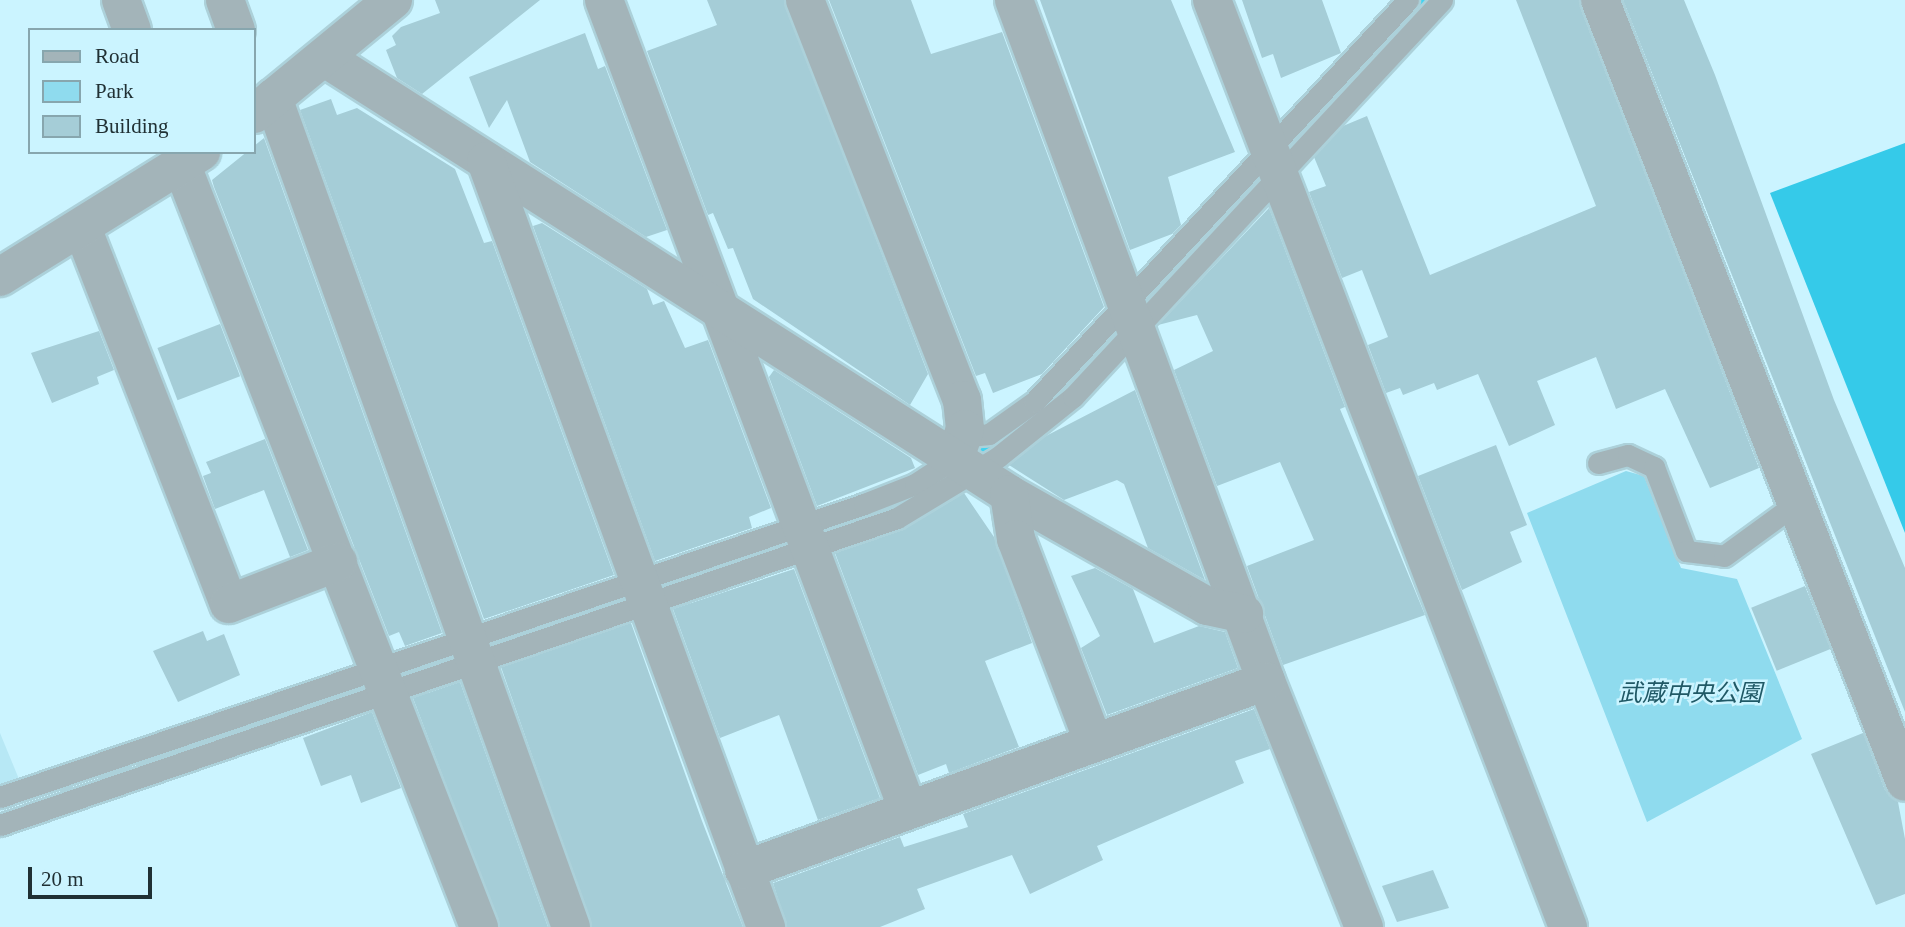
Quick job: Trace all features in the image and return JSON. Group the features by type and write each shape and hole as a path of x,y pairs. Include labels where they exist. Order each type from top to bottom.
{"street":[{"path":"121,0 131,28"},
{"path":"225,0 235,28"},
{"path":"393,0 325,58 261,99 474,651 571,927"},
{"path":"604,0 726,316 805,538 908,810"},
{"path":"805,0 962,400 964,455"},
{"path":"1014,0 1244,614 1266,681 1364,927"},
{"path":"1212,0 1568,927"},
{"path":"1600,0 1794,505 1905,782"},
{"path":"325,58 726,316 964,455 1009,494 1207,606 1244,614"},
{"path":"0,277 83,230 187,157 338,562 479,927"},
{"path":"486,161 640,591 766,927"},
{"path":"83,230 229,604 338,562"},
{"path":"1009,494 1016,539 1094,743"},
{"path":"744,870 1266,681"}],"lane":[{"path":"0,825 640,591 805,538 915,484 1073,397 1134,317 1273,163 1408,0"},
{"path":"1273,163 1442,0"},
{"path":"964,455 1034,402 1134,317"},
{"path":"1598,463 1629,455 1654,467 1686,551 1724,556 1794,505"},
{"path":"0,797 385,683"}],"shaded area":[{"path":"1905,143 1905,533 1770,193"},
{"path":"0,733 21,784 0,791"}],"green space":[{"name":"武蔵中央公園","path":"1626,471 1644,476 1681,568 1737,579 1802,739 1647,822 1527,513"}],"building":[{"path":"435,0 540,0 422,94 397,78 386,50 396,45 392,36 401,27 440,13"},
{"path":"707,0 784,0 928,374 910,405 753,299 733,248 728,249 713,213 708,215 647,51 717,25"},
{"path":"829,0 911,0 931,54 1002,32 1104,307 1042,374 993,393 985,373 976,376"},
{"path":"1040,0 1171,0 1235,152 1168,177 1181,225 1172,234 1130,250"},
{"path":"1242,0 1322,0 1341,53 1281,78 1273,54 1262,58"},
{"path":"1516,0 1579,0 1759,468 1710,488 1665,389 1616,409 1596,357 1537,381 1555,425 1509,446 1478,374 1437,390 1434,383 1403,395 1400,388 1386,393 1368,345 1388,337 1362,270 1342,278 1309,192 1326,186 1314,157 1343,126 1367,116 1430,275 1596,206"},
{"path":"1623,0 1684,0 1715,75 1834,400 1905,568 1905,712"},
{"path":"585,33 598,69 605,66 667,230 646,237 530,162 507,100 489,128 469,77"},
{"path":"331,99 337,115 357,108 455,169 484,243 492,241 614,575 484,619 300,110"},
{"path":"264,138 442,633 405,646 399,632 389,636 214,187 212,180 244,154 256,154 256,144"},
{"path":"1269,208 1345,407 1340,409 1425,615 1283,665 1247,566 1314,540 1280,462 1217,486 1174,370 1213,351 1197,315 1158,325"},
{"path":"542,223 647,289 653,305 664,301 685,348 708,340 771,508 749,517 752,528 655,561 533,226"},
{"path":"220,324 240,376 178,400 157,348"},
{"path":"99,331 114,370 97,377 99,384 52,403 31,353"},
{"path":"774,370 911,458 915,468 817,506 769,377"},
{"path":"1135,390 1205,580 1148,548 1124,484 1117,480 1064,500 1009,465 1044,437"},
{"path":"265,439 308,550 290,557 264,490 215,509 203,476 211,473 206,462"},
{"path":"1496,445 1527,525 1510,532 1522,562 1462,590 1418,476"},
{"path":"964,493 994,537 1032,643 985,661 1019,747 949,773 946,764 918,775 835,553 904,529"},
{"path":"1095,568 1133,589 1154,643 1199,626 1225,632 1238,668 1107,715 1081,648 1100,636 1071,576"},
{"path":"794,569 880,798 818,820 779,715 720,738 673,609"},
{"path":"1805,586 1830,649 1777,671 1751,608"},
{"path":"631,623 743,927 592,927 501,667"},
{"path":"203,631 207,641 224,634 240,675 178,702 153,651"},
{"path":"460,682 548,927 500,927 413,698"},
{"path":"1254,709 1270,749 1235,761 1244,783 1097,846 1103,860 1030,894 1012,855 917,889 925,909 880,927 787,927 773,883 900,837 904,847 968,827 963,814"},
{"path":"372,712 401,788 361,803 351,775 321,786 303,738"},
{"path":"1863,733 1885,790 1898,802 1905,839 1905,894 1876,905 1811,754"},
{"path":"1433,870 1449,908 1397,922 1382,886"}],"waterway":[{"path":"1300,138 1424,0"},
{"path":"1227,216 1265,175"},
{"path":"969,461 1081,373"},
{"path":"854,518 911,494"},
{"path":"544,628 797,538"}]}
